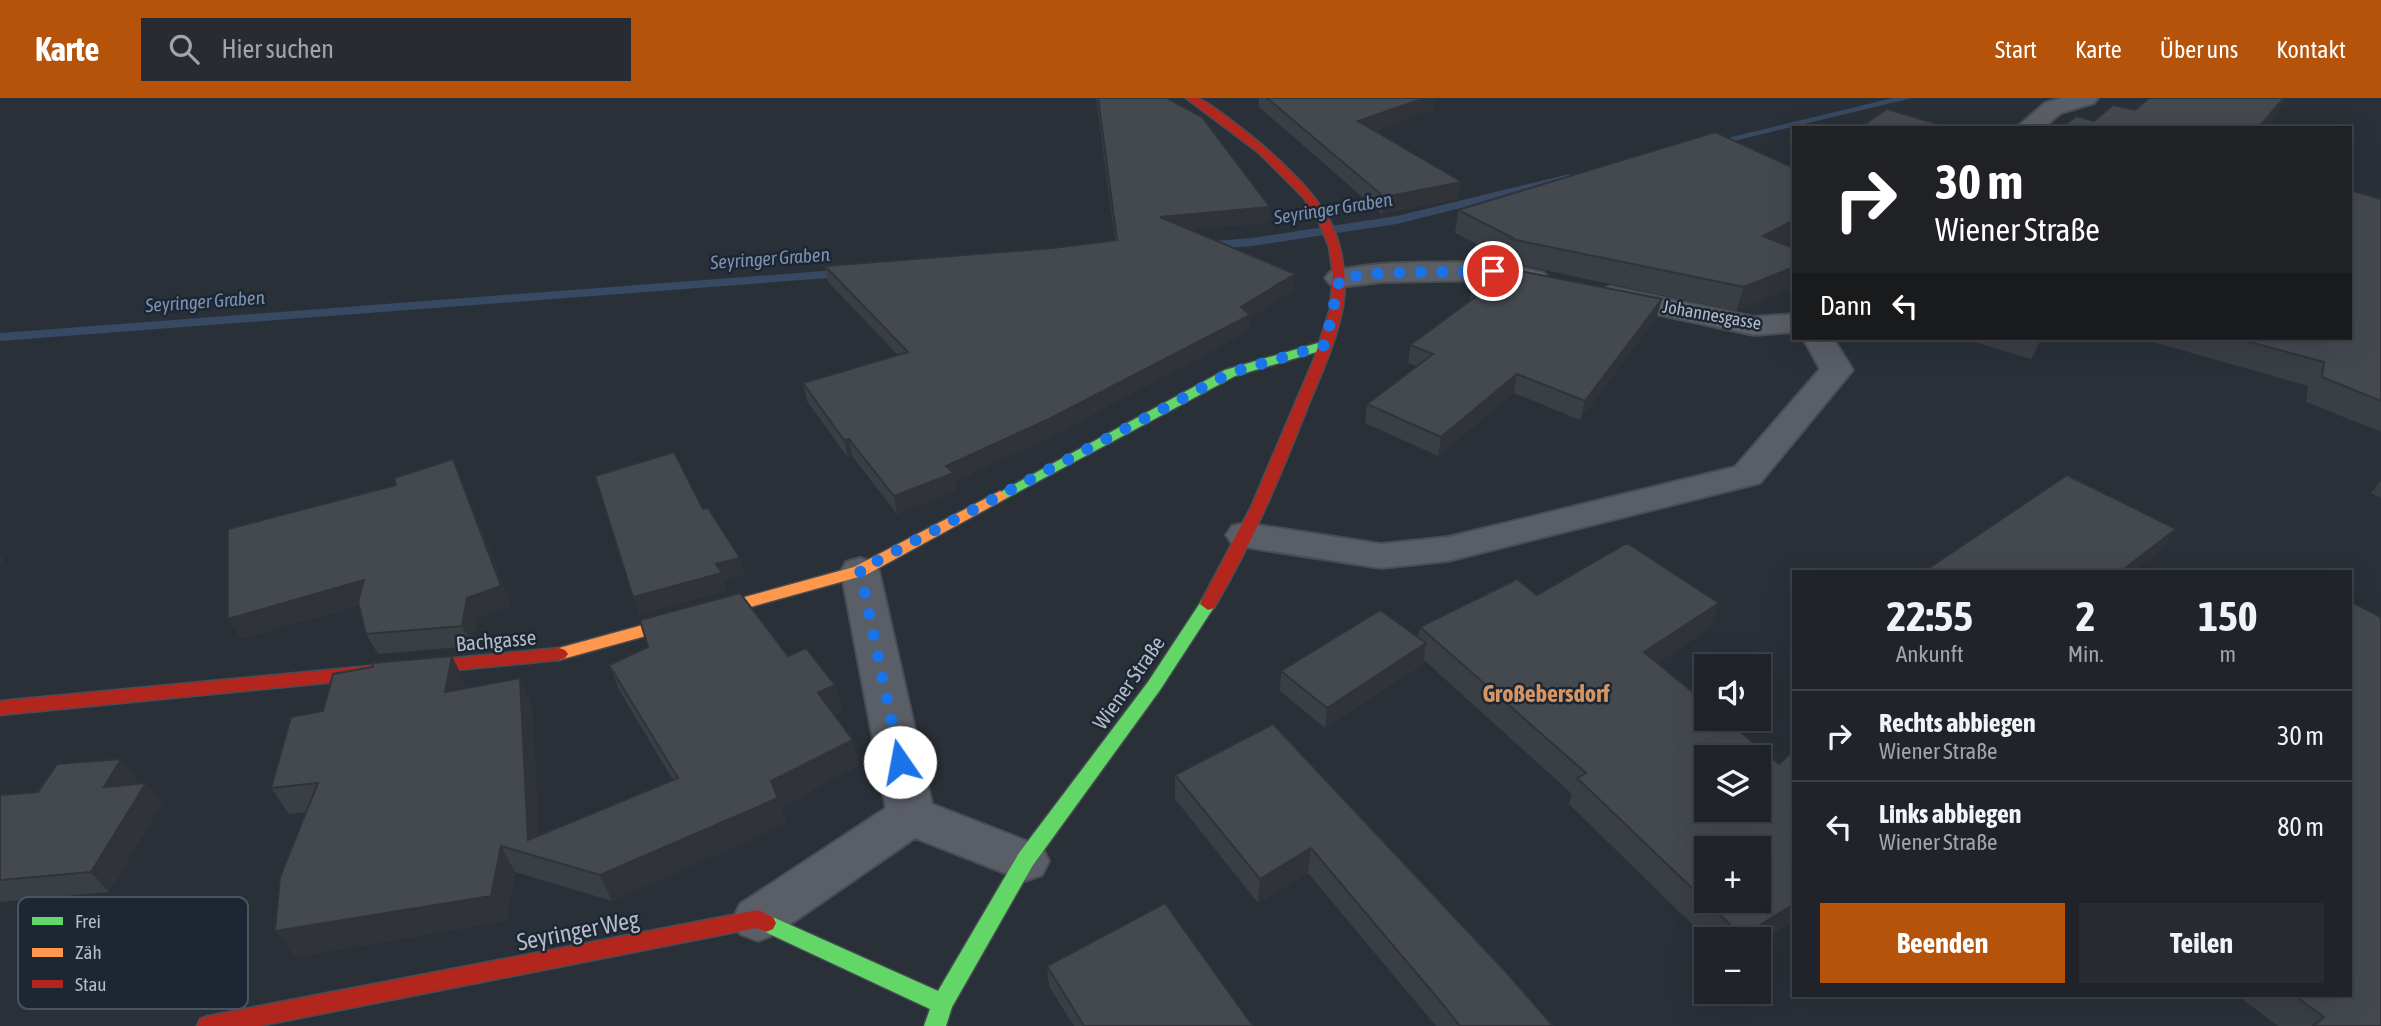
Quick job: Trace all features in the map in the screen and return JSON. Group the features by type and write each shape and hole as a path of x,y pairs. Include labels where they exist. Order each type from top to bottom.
{"street":[{"path":"1191,98 1237,129 1275,162 1321,217 1339,269"},
{"path":"2030,126 2053,108 2086,98"},
{"name":"Johannesgasse","path":"1339,269 1382,273 1493,271 1754,326 1792,323"},
{"name":"Wiener Straße","path":"935,1026 942,1004 1025,861 1125,726 1194,626 1245,535 1295,422 1325,345 1339,269"},
{"path":"1245,535 1381,556 1448,549 1747,475 1837,370 1819,340"},
{"path":"911,816 860,570 1230,373 1325,345"},
{"name":"Bachgasse","path":"0,708 551,656 860,570"},
{"path":"911,816 1025,861"},
{"path":"758,919 911,816"},
{"path":"758,919 942,1004"},
{"name":"Seyringer Weg","path":"208,1026 758,919"}],"building":[{"path":"1098,98 1167,98 1202,117 1270,207 1160,217 1295,274 1241,307 1250,315 1049,419 946,466 954,473 894,496 849,439 844,440 803,383 908,352 825,266 1053,248 1117,240"},
{"path":"1267,98 1425,98 1358,121 1462,182 1384,197"},
{"path":"2149,98 2284,98 2260,126 2064,126 2076,116 2094,121 2113,105 2135,110"},
{"path":"1887,109 1944,126 1862,126"},
{"path":"1715,132 1792,167 1792,221 1763,236 1792,247 1792,268 1744,287 1511,239 1513,238 1458,210"},
{"path":"2352,191 2381,199 2381,401 2322,377 2324,362 2242,340 2352,340"},
{"path":"1490,265 1662,299 1585,401 1517,374 1441,437 1367,404 1433,354 1410,345 1490,286 1473,282"},
{"path":"674,452 703,509 708,508 740,558 716,564 722,573 633,597 595,476"},
{"path":"453,459 501,586 467,598 462,626 366,634 358,602 364,580 228,619 228,529 396,485 394,478"},
{"path":"2067,475 2176,529 2123,570 1926,570"},
{"path":"1627,543 1719,603 1644,652 1694,693 1694,731 1739,731 1756,745 1694,745 1694,822 1771,822 1771,757 1779,764 1792,752 1792,905 1757,927 1733,927 1718,913 1771,913 1771,836 1694,836 1694,890 1577,778 1586,773 1420,627 1517,579 1537,595"},
{"path":"740,593 788,656 806,648 835,685 818,693 853,740 771,781 778,798 600,875 501,846 491,896 275,931 280,877 318,783 271,788 291,717 323,711 333,674 373,667 372,663 452,656 445,692 520,678 528,840 678,778 609,665 648,647 640,620"},
{"path":"2352,602 2381,617 2381,1026 2313,1026 2324,1017 2296,997 2352,997"},
{"path":"1380,610 1426,643 1327,708 1281,671"},
{"path":"1273,724 1507,973 1553,1026 1460,1026 1311,848 1260,879 1175,775"},
{"path":"121,759 104,787 146,783 91,872 0,880 0,795 38,792 57,764"},
{"path":"1165,903 1253,1026 1084,1026 1047,966"}],"waterway":[{"name":"Seyringer Graben","path":"1709,144 1907,98"},
{"name":"Seyringer Graben","path":"1202,246 1252,242 1397,220 1569,178"},
{"name":"Seyringer Graben","path":"0,337 850,273"}],"traffic: fast":[{"path":"1000,496 1230,373 1325,345"},
{"path":"935,1026 942,1004 1026,859 1154,686 1208,604"},
{"path":"766,923 942,1004"}],"traffic: slow":[{"path":"559,654 860,571 1000,496"}],"traffic: jam":[{"path":"1191,98 1263,151 1307,195 1323,220 1334,247 1339,275 1336,309 1321,359 1259,507 1208,604"},
{"path":"0,708 559,654"},
{"path":"208,1026 758,919 766,923"}],"district":[{"name":"Großebersdorf","path":"1546,694"}],"route":[{"path":"900,762 860,570 1230,373 1325,345 1340,278 1382,273 1493,271"}]}
